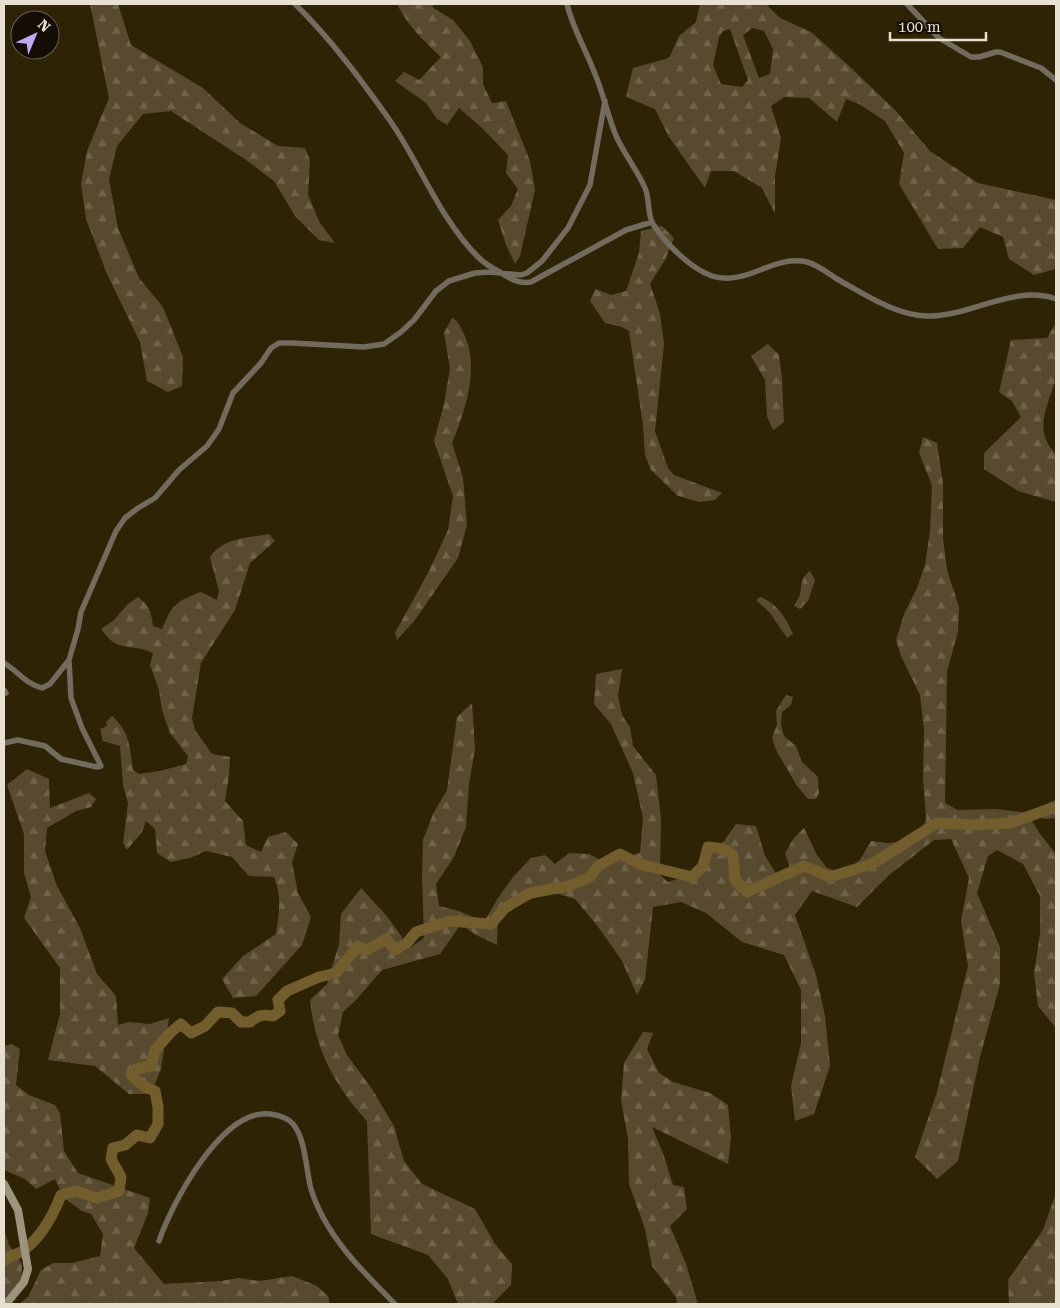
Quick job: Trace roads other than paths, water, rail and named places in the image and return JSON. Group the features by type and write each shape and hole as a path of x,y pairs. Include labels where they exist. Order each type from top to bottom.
{"street":[{"path":"295,4 330,41 390,122 440,207 466,242 484,262 502,273 519,282 531,282 626,230 652,222"},
{"path":"568,4 571,20 595,74 618,139 647,193 652,222 666,241 696,268 711,276 741,278 782,263 799,261 810,263 860,292 893,307 919,315 941,315 1028,295 1046,296 1056,299"},
{"path":"907,4 939,38 972,57 1000,52 1041,68 1056,80"},
{"path":"4,744 13,740 23,740 45,746 61,759 98,767 101,766 82,728 71,698 69,660 81,612 116,532 125,518 155,498 179,470 207,446 219,429 233,393 252,374 271,348 292,342 364,347 384,344 414,320 436,291 449,280 475,273 521,275 527,273 542,261 568,228 590,185 605,101"},
{"path":"4,663 10,666 23,679 42,688 50,684 69,660"},
{"path":"159,1241 164,1225 192,1173 224,1132 246,1118 263,1113 281,1115 294,1124 303,1145 311,1189 325,1222 346,1252 395,1304"},
{"path":"4,1184 18,1210 28,1269 24,1282 6,1304"}],"waterway":[{"path":"4,1261 8,1257 22,1252 42,1232 51,1218 61,1195 76,1191 97,1198 119,1191 121,1177 111,1159 113,1148 125,1145 137,1135 150,1138 158,1124 158,1107 155,1091 143,1086 131,1075 136,1069 151,1066 155,1050 171,1032 181,1024 191,1033 205,1026 218,1012 232,1013 241,1022 250,1022 266,1015 273,1016 280,1011 278,1000 287,991 319,977 336,973 358,946 367,950 386,939 395,950 406,944 416,932 450,921 491,924 505,908 530,893 569,886 590,877 598,866 620,854 639,864 692,877 703,866 708,847 724,849 733,855 735,880 747,892 804,866 830,877 872,864 937,823 974,825 1010,823 1052,808 1056,809"}]}
